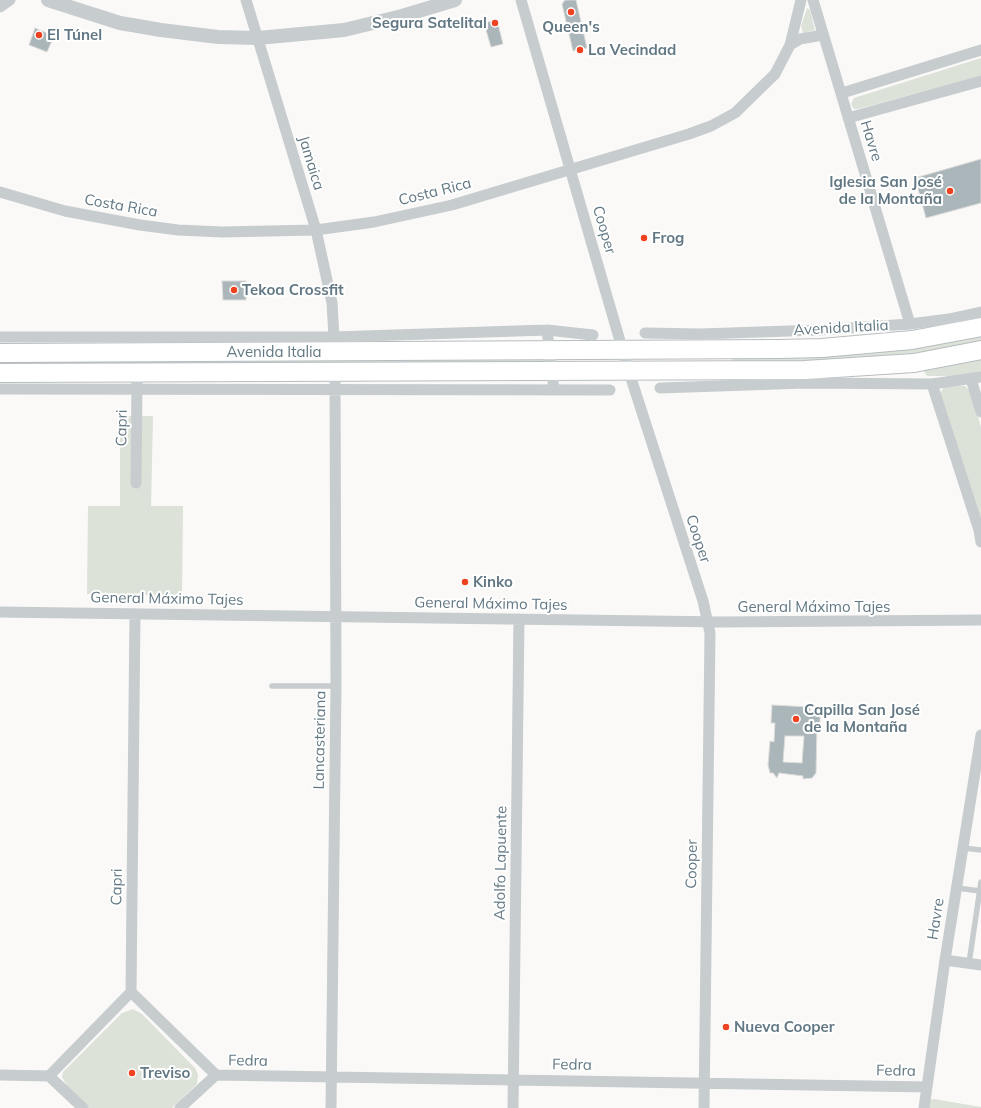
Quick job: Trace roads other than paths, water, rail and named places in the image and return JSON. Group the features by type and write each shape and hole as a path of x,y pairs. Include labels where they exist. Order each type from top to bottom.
{"main road":[{"name":"Avenida Italia","path":"0,353 623,350 711,345 822,348 938,337 981,327"},
{"path":"629,372 631,363 636,360 690,358 711,345"},
{"path":"552,372 578,364 617,360 621,356 623,350"},
{"name":"Avenida Italia","path":"0,373 137,381 335,381 477,371 552,372 578,381 629,372 699,378 728,371 805,377 841,375 981,350"}],"street":[{"path":"0,7 10,0"},
{"path":"48,0 120,23 160,30 218,36 258,38 344,30 402,16 456,0"},
{"name":"Jamaica","path":"246,0 316,230 332,303 334,337"},
{"name":"Cooper","path":"521,0 572,170 629,372 708,621 710,634 704,1108"},
{"name":"Costa Rica","path":"0,192 65,211 140,225 178,230 222,232 316,230 374,222 452,205 689,134 711,126 735,113 774,74 790,45 802,0"},
{"name":"Havre","path":"813,0 910,324"},
{"path":"790,45 800,39 823,35"},
{"path":"842,93 981,50"},
{"path":"848,118 981,81"},
{"name":"Avenida Italia","path":"645,333 711,345 819,330 949,320 981,312"},
{"path":"547,330 554,390"},
{"name":"Avenida Italia","path":"0,336 334,337 547,330 593,335"},
{"path":"711,345 728,371"},
{"path":"477,371 479,390"},
{"path":"510,371 512,390"},
{"name":"Avenida Italia","path":"841,375 932,384 976,378"},
{"name":"Avenida Italia","path":"660,388 699,378 805,377"},
{"path":"976,378 981,412"},
{"name":"Avenida Italia","path":"0,389 137,381"},
{"name":"Capri","path":"136,483 137,381"},
{"name":"Avenida Italia","path":"335,381 479,390 554,390 578,381 610,390"},
{"name":"Lancasteriana","path":"331,1108 336,686 335,381"},
{"path":"932,384 979,530 981,542"},
{"name":"General Máximo Tajes","path":"0,612 708,621 981,620"},
{"name":"Capri","path":"131,992 135,614"},
{"name":"Adolfo Lapuente","path":"513,1108 519,619"},
{"name":"Havre","path":"924,1108 945,960 981,735"},
{"path":"945,960 981,965"},
{"path":"49,1076 131,992 216,1075 180,1108"},
{"name":"Fedra","path":"216,1075 927,1087"},
{"path":"0,1076 49,1076 83,1108"}],"lane":[{"path":"272,686 336,686"},
{"path":"963,848 981,850"},
{"path":"968,963 981,882"},
{"path":"957,888 980,891"}],"place":[{"name":"Queen's","path":"571,12"},
{"name":"Segura Satelital","path":"495,23"},
{"name":"El Túnel","path":"39,35"},
{"name":"La Vecindad","path":"580,50"},
{"name":"Iglesia San José de la Montaña","path":"950,191"},
{"name":"Frog","path":"644,238"},
{"name":"Tekoa Crossfit","path":"234,290"},
{"name":"Kinko","path":"465,582"},
{"name":"Capilla San José de la Montaña","path":"796,719"},
{"name":"Nueva Cooper","path":"726,1027"},
{"name":"Treviso","path":"132,1073"}]}
